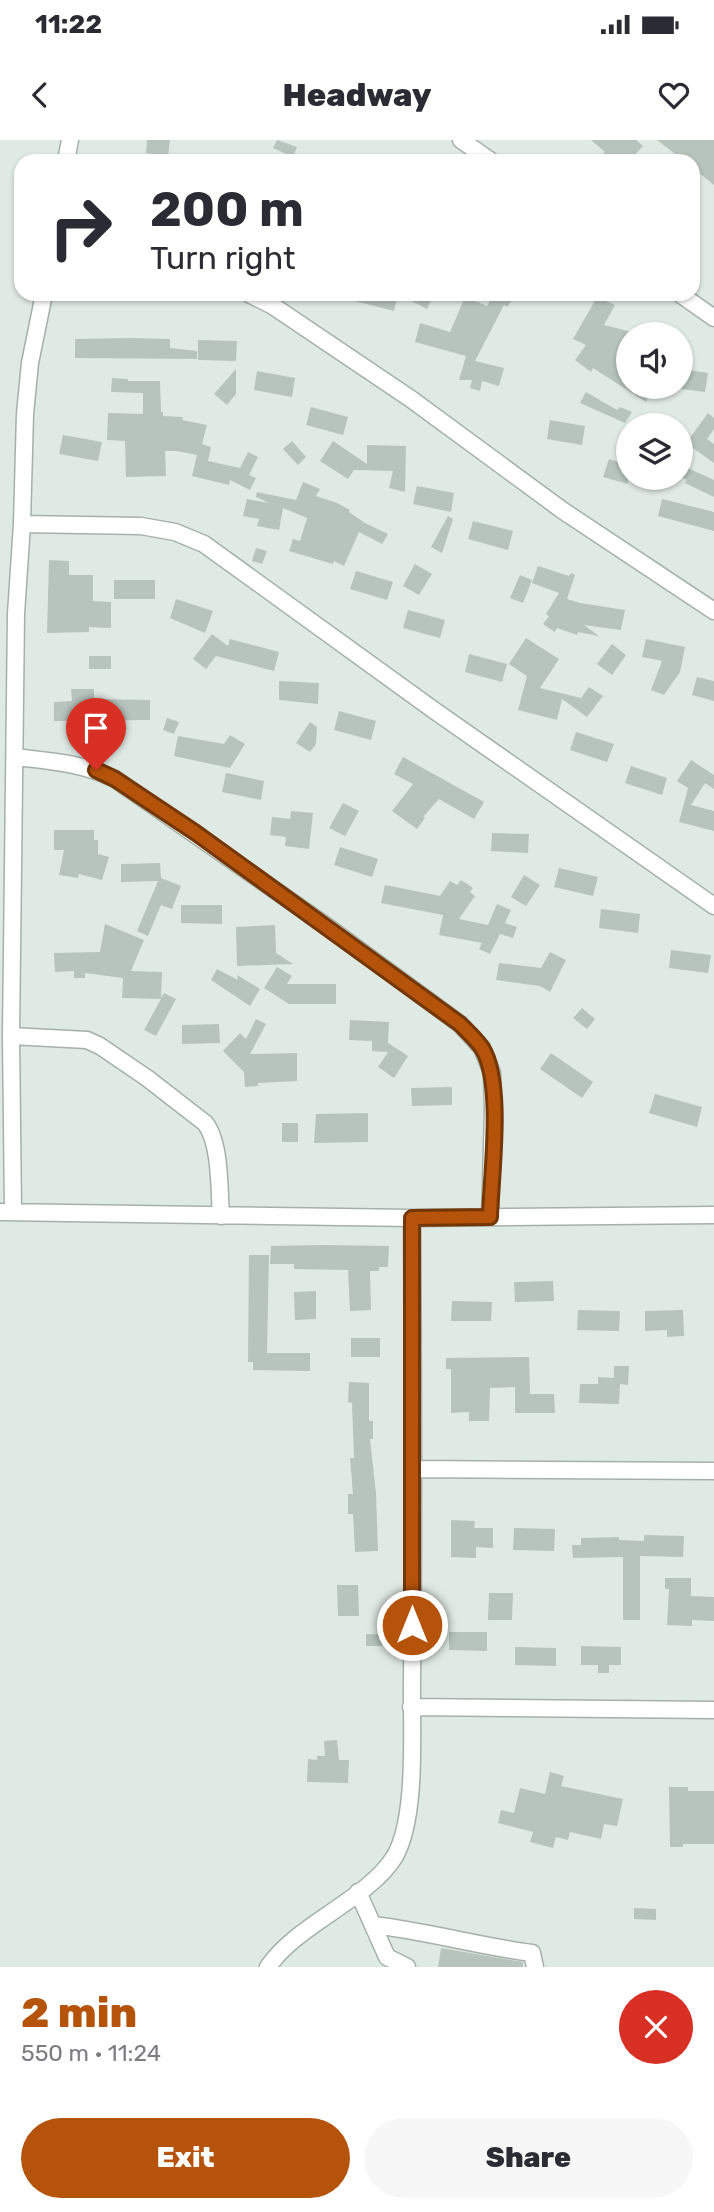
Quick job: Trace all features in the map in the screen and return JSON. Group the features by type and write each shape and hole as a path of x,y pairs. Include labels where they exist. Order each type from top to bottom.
{"street":[{"path":"461,140 481,154"},
{"path":"43,301 30,363 25,414 16,614 7,1212 412,1218 714,1215"},
{"path":"263,301 411,399 562,510 714,611"},
{"path":"690,301 714,318"},
{"path":"22,524 141,526 175,532 204,544 435,711 714,906"},
{"path":"15,757 73,764 115,779 314,917 460,1024 482,1048 492,1073 494,1112 490,1217"},
{"path":"10,1036 86,1040 100,1046 205,1123 212,1131 215,1143 221,1216"},
{"path":"268,1967 298,1937 374,1879 395,1855 411,1792 414,1469 412,1218"},
{"path":"414,1469 714,1471"},
{"path":"411,1707 714,1710"},
{"path":"358,1892 387,1957 407,1967"},
{"path":"373,1925 531,1953 535,1967"}],"building":[{"path":"147,140 170,140 168,154 146,153"},
{"path":"277,140 297,147 294,154 286,154 273,148"},
{"path":"591,140 636,140 643,146 636,154 603,154 605,152"},
{"path":"657,140 714,140 714,185 700,174 700,154 675,154"},
{"path":"355,301 396,301 394,311"},
{"path":"412,301 431,301 427,309"},
{"path":"463,301 475,301 487,306 490,301 511,301 507,307 504,305 475,361 504,368 499,386 482,381 480,391 470,388 472,380 459,380 466,356 415,342 420,323 450,332"},
{"path":"595,301 606,301 615,305 604,325 616,328 616,383 593,368 591,372 575,360 586,345 573,339"},
{"path":"75,339 170,339 170,348 197,351 197,359 75,358"},
{"path":"198,340 237,341 236,361 198,360"},
{"path":"236,369 236,394 227,405 214,394"},
{"path":"257,371 295,378 292,397 254,390"},
{"path":"693,371 708,373 705,392 693,390"},
{"path":"112,378 160,381 163,416 183,417 182,420 207,425 202,444 211,447 208,461 240,468 248,452 258,457 249,475 256,478 250,490 230,480 229,485 192,476 197,455 177,451 165,451 166,476 126,477 125,441 107,440 108,413 143,414 143,393 111,392"},
{"path":"586,392 617,410 620,407 632,412 616,413 616,419 580,403"},
{"path":"311,407 348,417 343,435 306,425"},
{"path":"708,413 714,418 714,429 707,439 714,444 714,463 693,448 693,433"},
{"path":"550,420 585,426 582,445 547,439"},
{"path":"63,435 102,442 98,461 59,454"},
{"path":"292,441 306,457 298,465 283,449"},
{"path":"333,441 367,464 367,445 406,446 405,492 389,488 393,471 354,470 348,479 320,461"},
{"path":"609,459 616,461 616,481 603,477"},
{"path":"693,470 714,480 714,497 693,487"},
{"path":"303,482 320,489 316,496 337,503 365,523 388,534 382,544 359,532 344,566 334,561 333,564 289,551 293,539 300,541 307,518 283,508 279,530 257,526 259,519 243,516 247,499 269,503 256,497 257,492 296,500"},
{"path":"417,486 454,493 451,512 413,504"},
{"path":"662,499 714,512 714,531 658,516"},
{"path":"448,516 453,519 442,553 431,547"},
{"path":"473,521 513,531 508,550 468,539"},
{"path":"256,548 267,551 262,564 252,561"},
{"path":"49,560 69,561 69,575 93,575 93,601 111,602 111,628 89,627 89,632 47,633"},
{"path":"415,564 432,574 419,595 403,586"},
{"path":"538,566 569,576 571,573 575,575 567,599 625,610 621,630 584,625 599,636 578,632 577,635 557,628 555,632 543,624 559,593 532,583"},
{"path":"356,571 393,582 387,600 350,589"},
{"path":"520,575 532,580 523,603 510,598"},
{"path":"114,580 155,580 155,599 114,599"},
{"path":"176,599 213,611 205,633 170,618"},
{"path":"408,610 445,620 440,638 403,628"},
{"path":"212,634 228,646 230,639 279,652 274,671 216,656 206,669 193,659"},
{"path":"526,638 559,659 540,688 581,698 589,687 603,696 587,717 562,699 557,720 518,710 527,676 509,664"},
{"path":"646,639 685,647 680,672 664,695 651,690 662,661 642,657"},
{"path":"612,644 626,655 612,675 597,664"},
{"path":"469,654 507,664 502,682 465,672"},
{"path":"89,656 111,656 111,669 89,669"},
{"path":"697,677 714,681 714,701 692,695"},
{"path":"279,681 319,683 318,704 279,700"},
{"path":"71,689 94,689 94,699 150,700 150,720 54,721 54,702 72,701"},
{"path":"339,711 376,721 371,740 334,730"},
{"path":"167,718 179,722 174,734 163,730"},
{"path":"310,722 317,727 316,744 310,752 296,743"},
{"path":"576,732 614,744 607,762 570,750"},
{"path":"230,735 245,744 230,768 174,756 178,736 224,744"},
{"path":"403,757 484,802 474,819 439,799 423,817 425,818 417,829 392,811 413,784 394,774"},
{"path":"691,760 714,775 714,789 705,783 691,805 714,811 714,831 679,822 688,788 677,781"},
{"path":"631,766 667,778 662,795 625,783"},
{"path":"226,773 264,781 261,800 222,792"},
{"path":"343,803 359,811 345,836 329,828"},
{"path":"291,811 313,813 309,849 285,846 286,837 270,835 272,817 290,819"},
{"path":"54,830 94,830 94,840 98,840 98,854 109,857 102,880 79,874 78,878 59,875 64,850 54,850"},
{"path":"492,833 529,834 528,853 491,851"},
{"path":"340,847 378,859 372,877 334,865"},
{"path":"160,863 161,878 181,886 172,909 161,905 148,936 137,931 158,881 121,882 121,864"},
{"path":"559,868 598,877 593,896 554,887"},
{"path":"524,875 540,885 526,906 511,897"},
{"path":"461,880 473,888 470,892 475,896 459,919 488,925 497,904 511,910 505,923 517,927 513,938 500,934 490,954 479,949 482,943 439,935 443,915 381,903 385,885 440,896 450,881 457,885"},
{"path":"181,905 222,905 222,924 181,923"},
{"path":"601,909 640,914 638,933 599,928"},
{"path":"105,924 144,940 131,971 162,972 161,998 164,993 176,999 156,1036 144,1030 161,999 122,998 123,978 85,973 85,978 74,978 74,971 55,972 54,953 100,952"},
{"path":"275,925 276,953 293,964 237,966 236,927"},
{"path":"671,950 711,955 708,973 669,968"},
{"path":"550,952 566,960 550,992 540,986 496,980 499,963 541,968"},
{"path":"277,967 292,976 287,984 336,984 336,1004 289,1004 264,988"},
{"path":"217,969 238,980 237,975 260,989 250,1006 211,980"},
{"path":"582,1008 595,1019 587,1029 573,1018"},
{"path":"256,1019 266,1024 250,1054 297,1053 297,1081 258,1083 258,1086 245,1087 244,1072 223,1051 240,1033 246,1039"},
{"path":"350,1020 389,1022 388,1043 408,1056 394,1078 378,1067 388,1052 372,1051 372,1041 349,1040"},
{"path":"219,1024 220,1043 182,1044 182,1025"},
{"path":"551,1053 593,1082 582,1098 540,1069"},
{"path":"452,1087 452,1105 412,1106 411,1088"},
{"path":"655,1094 702,1107 697,1127 649,1113"},
{"path":"368,1113 368,1142 314,1143 316,1114"},
{"path":"282,1123 298,1123 298,1142 282,1142"},
{"path":"271,1246 389,1246 388,1267 370,1271 371,1310 350,1311 348,1270 294,1269 294,1264 270,1264"},
{"path":"249,1255 269,1255 267,1353 310,1353 310,1371 253,1370 253,1362 248,1362"},
{"path":"553,1281 554,1301 515,1302 514,1282"},
{"path":"316,1291 316,1319 295,1320 294,1292"},
{"path":"452,1301 492,1302 491,1321 451,1321"},
{"path":"578,1310 620,1311 619,1331 577,1330"},
{"path":"683,1310 684,1336 667,1337 667,1330 645,1331 645,1311"},
{"path":"351,1338 380,1338 380,1357 351,1357"},
{"path":"529,1357 530,1394 554,1394 555,1413 515,1413 515,1387 490,1388 489,1421 469,1421 469,1412 451,1413 451,1369 446,1369 446,1358"},
{"path":"614,1366 629,1366 628,1385 620,1384 619,1404 579,1403 580,1384 598,1384 598,1377 614,1378"},
{"path":"349,1382 369,1383 378,1551 355,1552 353,1514 348,1514 348,1494 353,1494 350,1458 354,1458 352,1403 348,1402"},
{"path":"451,1520 475,1521 474,1528 493,1528 493,1548 476,1547 476,1558 451,1557"},
{"path":"514,1528 555,1529 554,1551 513,1550"},
{"path":"644,1535 684,1536 683,1557 640,1556 640,1620 623,1620 623,1557 573,1558 572,1545 581,1545 581,1538 619,1537 619,1540 644,1541"},
{"path":"665,1578 691,1578 691,1596 714,1597 714,1621 692,1620 692,1626 667,1625 669,1589 665,1589"},
{"path":"337,1585 358,1585 359,1616 338,1616"},
{"path":"489,1593 513,1593 512,1620 488,1620"},
{"path":"449,1632 487,1632 487,1651 449,1650"},
{"path":"366,1634 400,1635 400,1646 366,1646"},
{"path":"581,1646 621,1647 621,1665 609,1665 609,1673 598,1673 598,1665 581,1665"},
{"path":"515,1647 556,1648 556,1666 515,1665"},
{"path":"337,1740 339,1760 349,1760 348,1783 307,1782 308,1759 317,1760 317,1756 325,1756 324,1741"},
{"path":"550,1772 564,1776 561,1786 623,1799 617,1826 604,1824 601,1839 570,1832 568,1840 556,1837 553,1848 530,1842 533,1832 498,1823 501,1810 514,1813 520,1788 545,1794"},
{"path":"669,1787 688,1787 688,1791 714,1791 714,1844 683,1844 683,1847 670,1847"},
{"path":"634,1908 656,1909 656,1920 634,1919"},
{"path":"441,1948 523,1962 523,1967 438,1967"}],"route":[{"path":"96,770 115,779 196,833 460,1024 482,1048 492,1073 494,1112 490,1217 412,1218 412,1625"}]}
